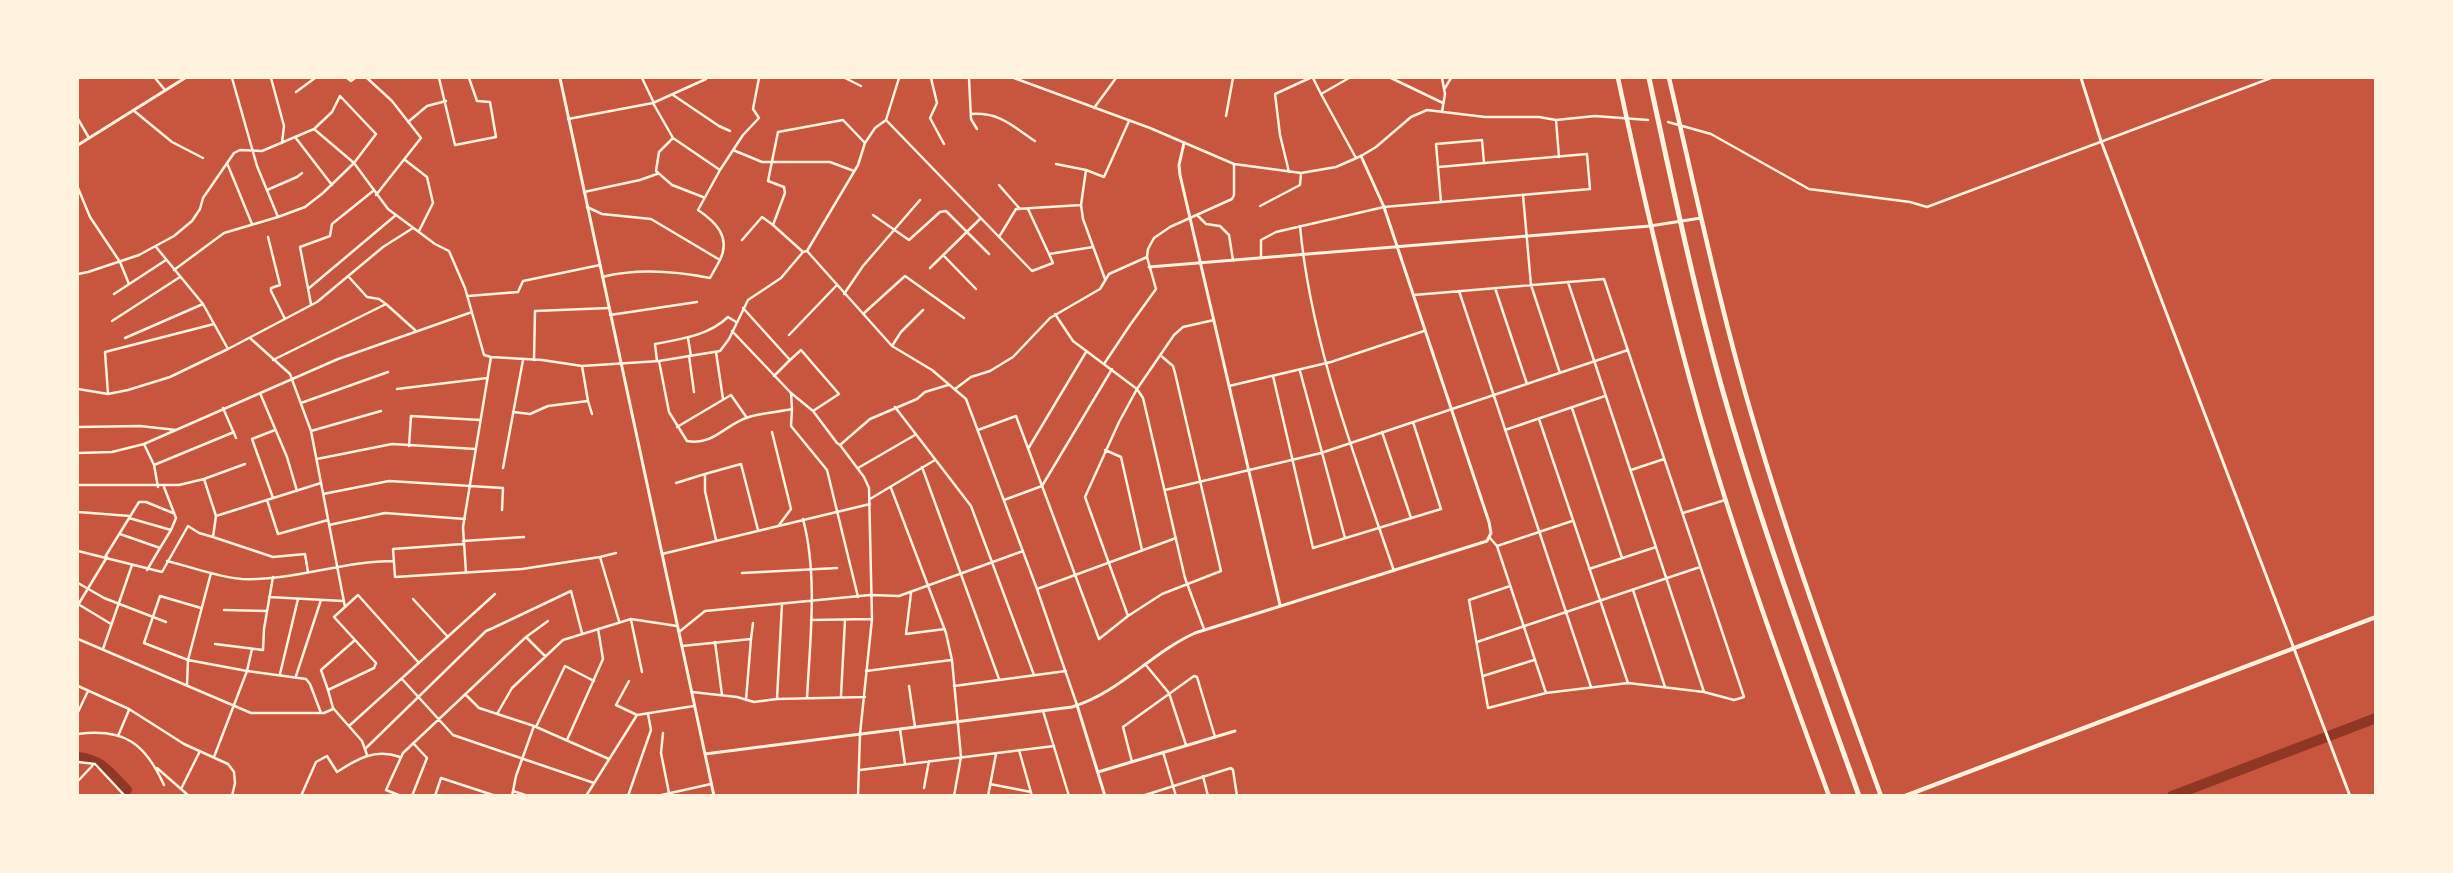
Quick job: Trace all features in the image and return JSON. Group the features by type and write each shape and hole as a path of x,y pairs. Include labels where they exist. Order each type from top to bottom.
{"highway":[{"path":"1649,78 1686,248 1727,407 1761,518 1859,794"}],"main road":[{"path":"1618,78 1650,226 1679,342 1725,500 1750,576 1829,796"},
{"path":"1669,78 1734,353 1784,520 1881,796"},
{"path":"1904,796 2376,617"}],"street":[{"path":"155,78 165,90"},
{"path":"78,145 185,78"},
{"path":"232,78 254,152 278,217"},
{"path":"271,78 284,126 282,143"},
{"path":"296,92 315,78"},
{"path":"347,78 351,81 354,78"},
{"path":"366,78 392,101 421,138 376,195"},
{"path":"439,78 455,145 496,137 490,102 477,101 469,78"},
{"path":"560,78 714,796"},
{"path":"642,78 673,138 720,170"},
{"path":"602,277 619,273 674,271 710,278 724,251 724,238 712,220 698,210 703,197 733,150 759,118 753,109 760,78"},
{"path":"845,78 861,86"},
{"path":"314,128 354,164 373,192 396,215 435,244 449,251 457,265 468,296 484,355 582,366 658,361 716,352 723,348 748,300 782,278 802,252 807,251 854,171 865,143 876,128 886,120 899,78"},
{"path":"931,78 937,103 930,118 944,144"},
{"path":"970,78 972,123 977,129"},
{"path":"1014,78 1129,121 1234,164 1301,173 1336,167 1361,156 1376,148 1411,117 1427,110 1473,117 1539,117 1556,120 1595,116 1648,120"},
{"path":"1094,108 1116,78"},
{"path":"1226,116 1233,78"},
{"path":"1289,172 1280,135 1276,94 1311,78 1356,158"},
{"path":"1321,94 1349,78"},
{"path":"1390,78 1443,103"},
{"path":"1442,78 1445,88"},
{"path":"1442,112 1445,88 1451,78"},
{"path":"2081,78 2101,141 2350,796"},
{"path":"1668,122 1711,134 1809,189 1826,193 1910,202 1927,207 2271,78"},
{"path":"568,119 654,103 706,79"},
{"path":"673,95 730,131"},
{"path":"78,274 120,262 156,246 192,221 200,209 203,198 234,153 240,150 254,152 282,143 314,128 328,117 340,96 376,134 354,164 332,185 305,206 278,217 224,232 174,270"},
{"path":"408,122 427,106 446,101"},
{"path":"133,110 172,142 203,158"},
{"path":"971,114 996,115 1035,141"},
{"path":"78,119 89,138"},
{"path":"773,225 785,193 784,187 768,181 778,132 842,120 865,143"},
{"path":"886,120 1032,271 1054,263 1028,209"},
{"path":"1556,120 1559,157"},
{"path":"1056,164 1104,176 1129,121"},
{"path":"295,137 332,185"},
{"path":"673,138 659,152 656,166 658,174 672,185 703,197"},
{"path":"1441,202 1436,144 1482,140 1484,164"},
{"path":"1184,143 1179,165 1180,175 1280,605"},
{"path":"733,150 752,160 830,162 854,171"},
{"path":"1260,258 1261,240 1276,232 1384,207 1590,189 1587,154 1439,167"},
{"path":"705,754 1044,711 1078,705 1113,688 1176,642 1204,629 1484,543 1490,538 1489,522 1384,207 1361,156"},
{"path":"405,160 427,177 433,203 419,231"},
{"path":"227,163 252,224"},
{"path":"1104,364 1156,289 1147,257 1149,246 1158,235 1170,226 1198,216 1232,199 1234,195 1234,164"},
{"path":"1086,170 1081,205 1093,247 1105,278"},
{"path":"267,190 302,173"},
{"path":"1260,206 1300,185 1301,173"},
{"path":"584,192 640,180 658,174"},
{"path":"999,185 1020,209"},
{"path":"78,188 90,217 120,262 129,284"},
{"path":"311,304 300,247 330,236 332,224 373,192"},
{"path":"1523,195 1532,285 1560,373"},
{"path":"844,294 920,200"},
{"path":"999,237 1016,209 1081,205"},
{"path":"587,207 602,214 651,219 720,260"},
{"path":"873,215 909,240 940,212 946,211 989,254"},
{"path":"308,289 396,215"},
{"path":"742,240 762,216 802,252"},
{"path":"1198,216 1206,224 1220,226 1229,235 1233,260"},
{"path":"930,268 981,218"},
{"path":"1149,267 1650,226 1701,218"},
{"path":"1300,226 1302,254 1327,364 1394,571"},
{"path":"78,389 108,394 170,377 250,338 311,304 383,247 414,228"},
{"path":"268,237 280,285 271,288 271,291 284,319"},
{"path":"156,246 202,304 228,349"},
{"path":"1049,254 1093,247"},
{"path":"807,251 892,346 932,370 966,399 1078,705 1105,796"},
{"path":"943,255 976,289"},
{"path":"955,389 971,377 990,371 1013,357 1055,314 1100,289 1108,274 1147,257"},
{"path":"114,294 166,260"},
{"path":"468,296 518,292 523,281 600,265"},
{"path":"112,321 180,276"},
{"path":"348,276 362,293 367,297 379,299 415,330"},
{"path":"863,314 905,276 964,318"},
{"path":"1412,295 1604,279 1744,696 1734,700 1704,692 1628,683 1546,693 1488,708 1486,706 1483,676 1469,600 1510,586"},
{"path":"1568,282 1704,692"},
{"path":"789,336 836,285"},
{"path":"1495,288 1527,384"},
{"path":"1459,291 1591,687"},
{"path":"610,315 697,302"},
{"path":"125,338 202,304"},
{"path":"273,360 386,304"},
{"path":"534,360 535,311 609,308"},
{"path":"743,308 790,360"},
{"path":"892,346 901,332 923,310"},
{"path":"78,453 112,452 144,444 291,379 415,330 472,312"},
{"path":"1055,314 1072,341 1137,389 1144,401 1186,584 1204,629"},
{"path":"736,322 728,317 717,328 688,338 655,344 668,412 677,428 687,441 702,442 711,440 747,418 792,409"},
{"path":"1128,616 1085,497 1105,450 1137,389 1160,355 1181,328 1214,320"},
{"path":"108,394 105,352 214,324"},
{"path":"732,331 774,376 812,411 868,482 870,499 870,595 872,619 860,734 858,796"},
{"path":"1229,386 1327,364 1424,331"},
{"path":"250,338 290,374 302,403 317,459 345,607"},
{"path":"688,338 694,392"},
{"path":"774,376 801,350 839,394 812,411"},
{"path":"1165,490 1321,453 1628,350"},
{"path":"716,352 723,399"},
{"path":"1028,449 1086,352"},
{"path":"978,430 1016,416 1098,639 1128,616 1162,594 1221,570 1174,369 1160,355"},
{"path":"466,573 463,543 465,519 491,357"},
{"path":"503,468 523,360"},
{"path":"582,366 592,414"},
{"path":"1004,500 1042,486 1112,370"},
{"path":"1300,370 1345,538"},
{"path":"302,403 388,372"},
{"path":"1273,376 1312,548 1442,507 1413,422"},
{"path":"397,389 487,378"},
{"path":"840,445 870,419 917,399 925,392 948,385"},
{"path":"260,393 276,430 297,491"},
{"path":"791,393 791,426 827,470 858,597"},
{"path":"677,428 732,395 747,418"},
{"path":"1505,430 1605,396"},
{"path":"513,412 530,414 548,406 588,401"},
{"path":"895,407 971,506 1034,675"},
{"path":"223,408 236,438"},
{"path":"1572,408 1622,558"},
{"path":"311,431 381,411"},
{"path":"409,446 411,416 480,420"},
{"path":"1539,419 1628,683"},
{"path":"78,427 140,426 176,430"},
{"path":"273,498 252,439 276,430"},
{"path":"154,465 234,432"},
{"path":"772,432 791,509 779,526"},
{"path":"1382,432 1411,518"},
{"path":"858,468 916,434"},
{"path":"144,444 154,465 158,487"},
{"path":"317,459 392,444 476,449"},
{"path":"1105,450 1121,457 1142,550"},
{"path":"1631,470 1664,459"},
{"path":"870,499 935,460"},
{"path":"78,486 158,487 204,479 245,464"},
{"path":"676,483 741,464 758,530"},
{"path":"922,467 999,679"},
{"path":"705,474 705,491 716,540"},
{"path":"204,479 216,516 213,537"},
{"path":"323,494 389,481 470,485 503,488 502,510"},
{"path":"216,516 321,483"},
{"path":"148,570 176,518 164,486"},
{"path":"891,488 945,629 952,660 961,757 954,796"},
{"path":"268,500 278,534 328,520"},
{"path":"1683,513 1725,500"},
{"path":"111,624 78,605 139,502 146,502 173,513"},
{"path":"662,554 870,504"},
{"path":"78,512 130,517 171,530"},
{"path":"329,525 385,513 465,519"},
{"path":"803,519 809,542 812,620 807,698"},
{"path":"1497,546 1572,521"},
{"path":"78,551 162,572 188,526 199,533 272,557 305,554 308,572"},
{"path":"119,534 160,548"},
{"path":"524,538 393,549 395,577 466,573 559,564 616,553"},
{"path":"1037,589 1176,538"},
{"path":"1490,538 1497,546 1546,693"},
{"path":"1589,569 1656,547"},
{"path":"679,632 705,611 870,595 890,597 911,593 1023,551"},
{"path":"600,556 619,621"},
{"path":"167,561 225,577 273,577 375,561 394,561"},
{"path":"103,649 132,565"},
{"path":"1477,642 1701,567"},
{"path":"742,573 837,568"},
{"path":"187,685 188,660 200,608 211,573"},
{"path":"215,644 263,650 273,577"},
{"path":"78,583 118,604 166,622"},
{"path":"1633,590 1665,687"},
{"path":"365,749 420,698 486,631 571,591 582,633"},
{"path":"911,593 906,634 945,629"},
{"path":"349,726 495,594"},
{"path":"328,690 374,668 376,663 334,617 358,595 419,663"},
{"path":"200,608 160,596 144,643 188,660 247,671 296,676 308,680 321,713"},
{"path":"269,597 343,601"},
{"path":"280,674 298,599"},
{"path":"414,599 448,637"},
{"path":"296,676 321,600"},
{"path":"777,699 782,604"},
{"path":"224,610 267,611"},
{"path":"812,620 872,619"},
{"path":"497,714 512,688 563,640 619,621 631,620 677,626"},
{"path":"631,620 642,672"},
{"path":"841,696 845,620"},
{"path":"401,796 386,790 400,757 526,637 548,621"},
{"path":"746,700 753,623"},
{"path":"567,740 604,660 598,629"},
{"path":"526,637 545,656"},
{"path":"78,639 251,713 321,713 333,708"},
{"path":"682,646 751,639"},
{"path":"355,640 321,670 333,708 362,741 367,755"},
{"path":"715,642 722,695"},
{"path":"214,757 247,671 252,649"},
{"path":"866,671 952,660"},
{"path":"1483,676 1535,660"},
{"path":"1145,664 1169,693 1186,746"},
{"path":"512,796 522,758 565,666 594,681"},
{"path":"954,686 1066,671"},
{"path":"1132,762 1122,729 1194,676 1196,677 1215,737"},
{"path":"402,679 453,735 594,783"},
{"path":"629,681 616,705 636,715 694,706"},
{"path":"78,686 129,709 200,752 228,764 234,772 235,783 232,796"},
{"path":"909,686 915,727"},
{"path":"78,712 88,691"},
{"path":"691,692 722,695 754,702 841,696 865,697"},
{"path":"466,695 479,708 535,727 609,759"},
{"path":"118,736 129,709"},
{"path":"1044,711 1069,796"},
{"path":"628,796 651,730 648,714"},
{"path":"586,796 636,715"},
{"path":"900,729 904,764"},
{"path":"1098,772 1235,731"},
{"path":"78,734 103,733 118,736 141,747 156,767 188,796"},
{"path":"663,733 661,753 669,792"},
{"path":"412,796 428,758 413,743"},
{"path":"860,770 1054,746"},
{"path":"990,784 1032,794 1019,750"},
{"path":"181,789 200,752"},
{"path":"1163,752 1176,796"},
{"path":"988,796 996,754"},
{"path":"301,796 316,762 328,756 337,772 362,756 394,755 400,757"},
{"path":"924,788 929,761"},
{"path":"78,762 95,764 125,796"},
{"path":"78,781 95,764"},
{"path":"156,767 164,785"},
{"path":"1142,796 1231,768 1233,770 1237,796"},
{"path":"1202,776 1208,796"},
{"path":"435,796 441,778 496,796"},
{"path":"657,796 711,784"},
{"path":"513,791 528,796"}],"waterway":[{"path":"2172,796 2376,718"},
{"path":"78,757 100,764 127,790"}]}
